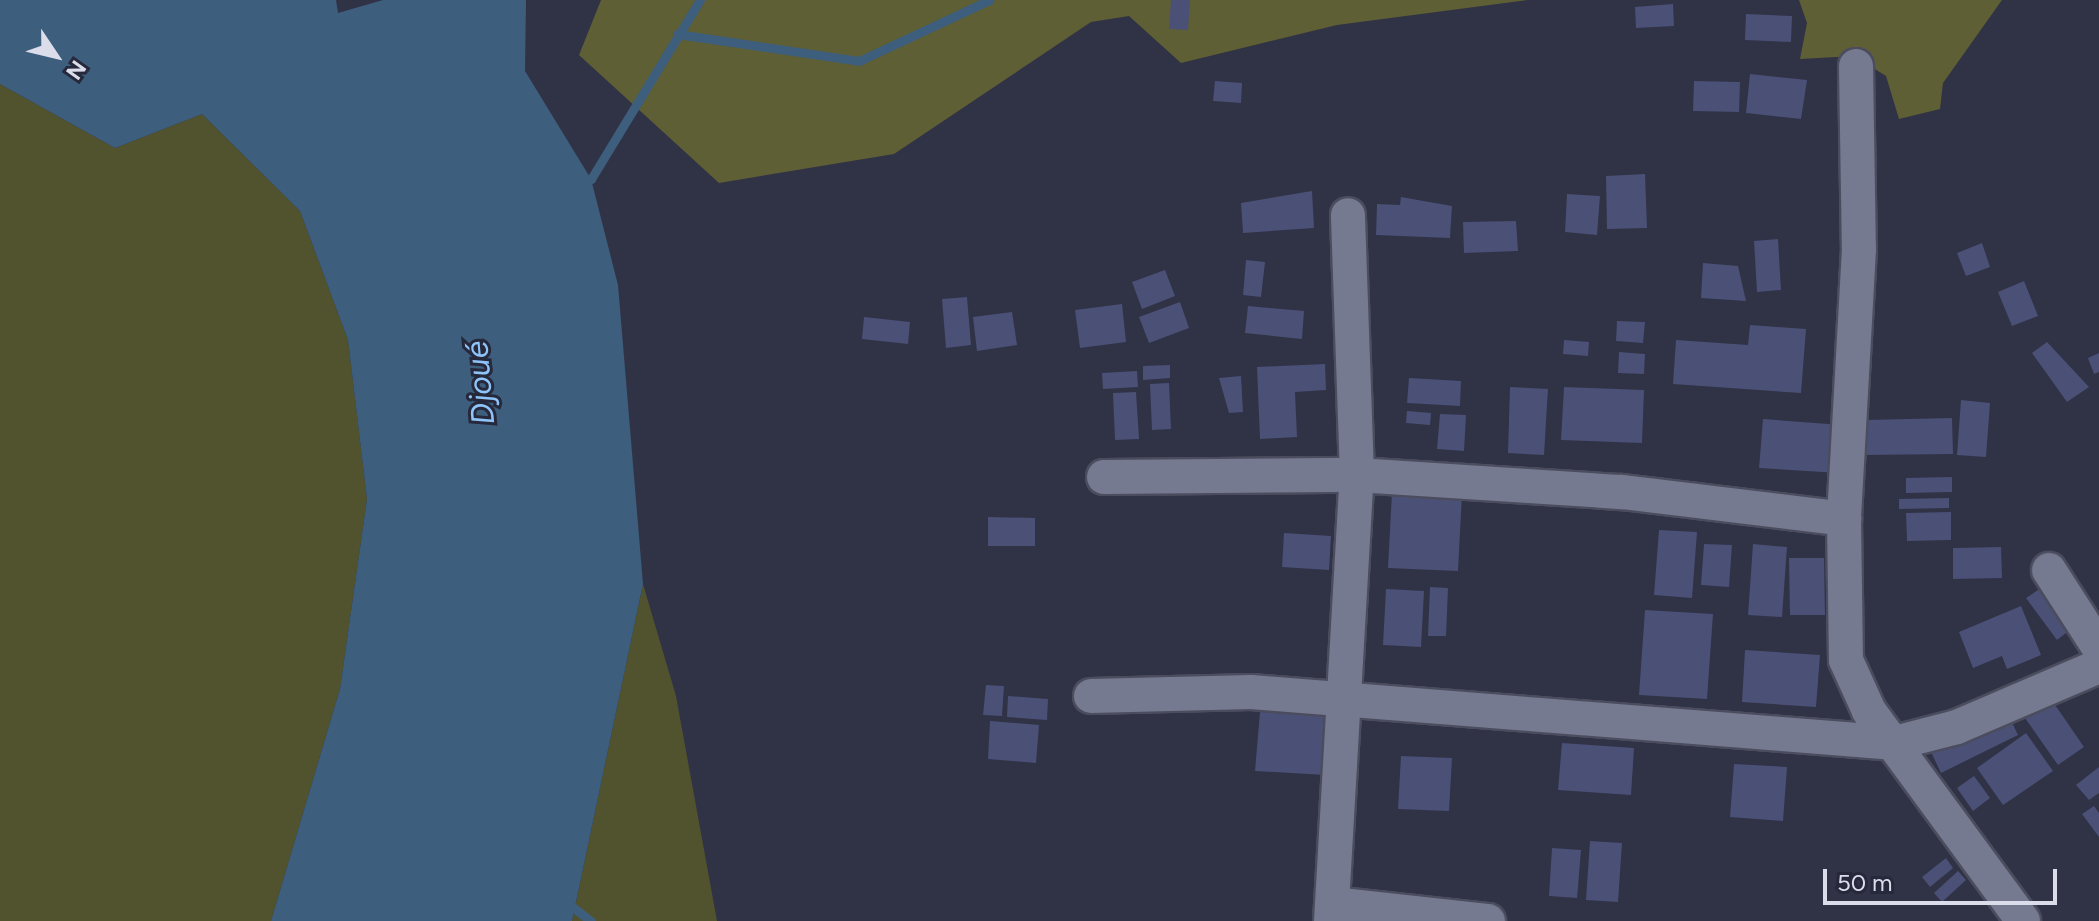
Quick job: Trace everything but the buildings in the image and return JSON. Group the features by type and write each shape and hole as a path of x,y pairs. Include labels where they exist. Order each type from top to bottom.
{"street":[{"path":"1856,66 1859,249 1844,519 1846,660 1869,711 2023,921"},
{"path":"1348,215 1357,475 1332,913 1488,921"},
{"path":"1104,477 1357,475 1622,492 1844,519"},
{"path":"2049,570 2099,648"},
{"path":"1091,696 1251,692 1895,743 1957,727 2099,666"}],"green space":[{"path":"601,0 1527,0 1337,25 1181,63 1129,16 1091,22 894,154 719,183 579,55"},
{"path":"1799,0 2002,0 1943,83 1940,109 1899,119 1886,76 1854,56 1800,59 1807,23"},
{"path":"0,84 115,148 202,114 300,211 348,340 367,499 340,689 271,921 0,921"},
{"path":"643,584 676,696 717,921 572,921"}],"water":[{"name":"Djoué","path":"0,0 336,0 338,13 383,0 526,0 525,71 591,179 618,285 643,584 572,921 271,921 340,689 367,499 348,340 300,211 202,114 115,148 0,84"}],"waterway":[{"path":"580,183 591,179 700,0"},
{"path":"677,34 859,61 989,0"},
{"path":"565,901 591,921"}]}
